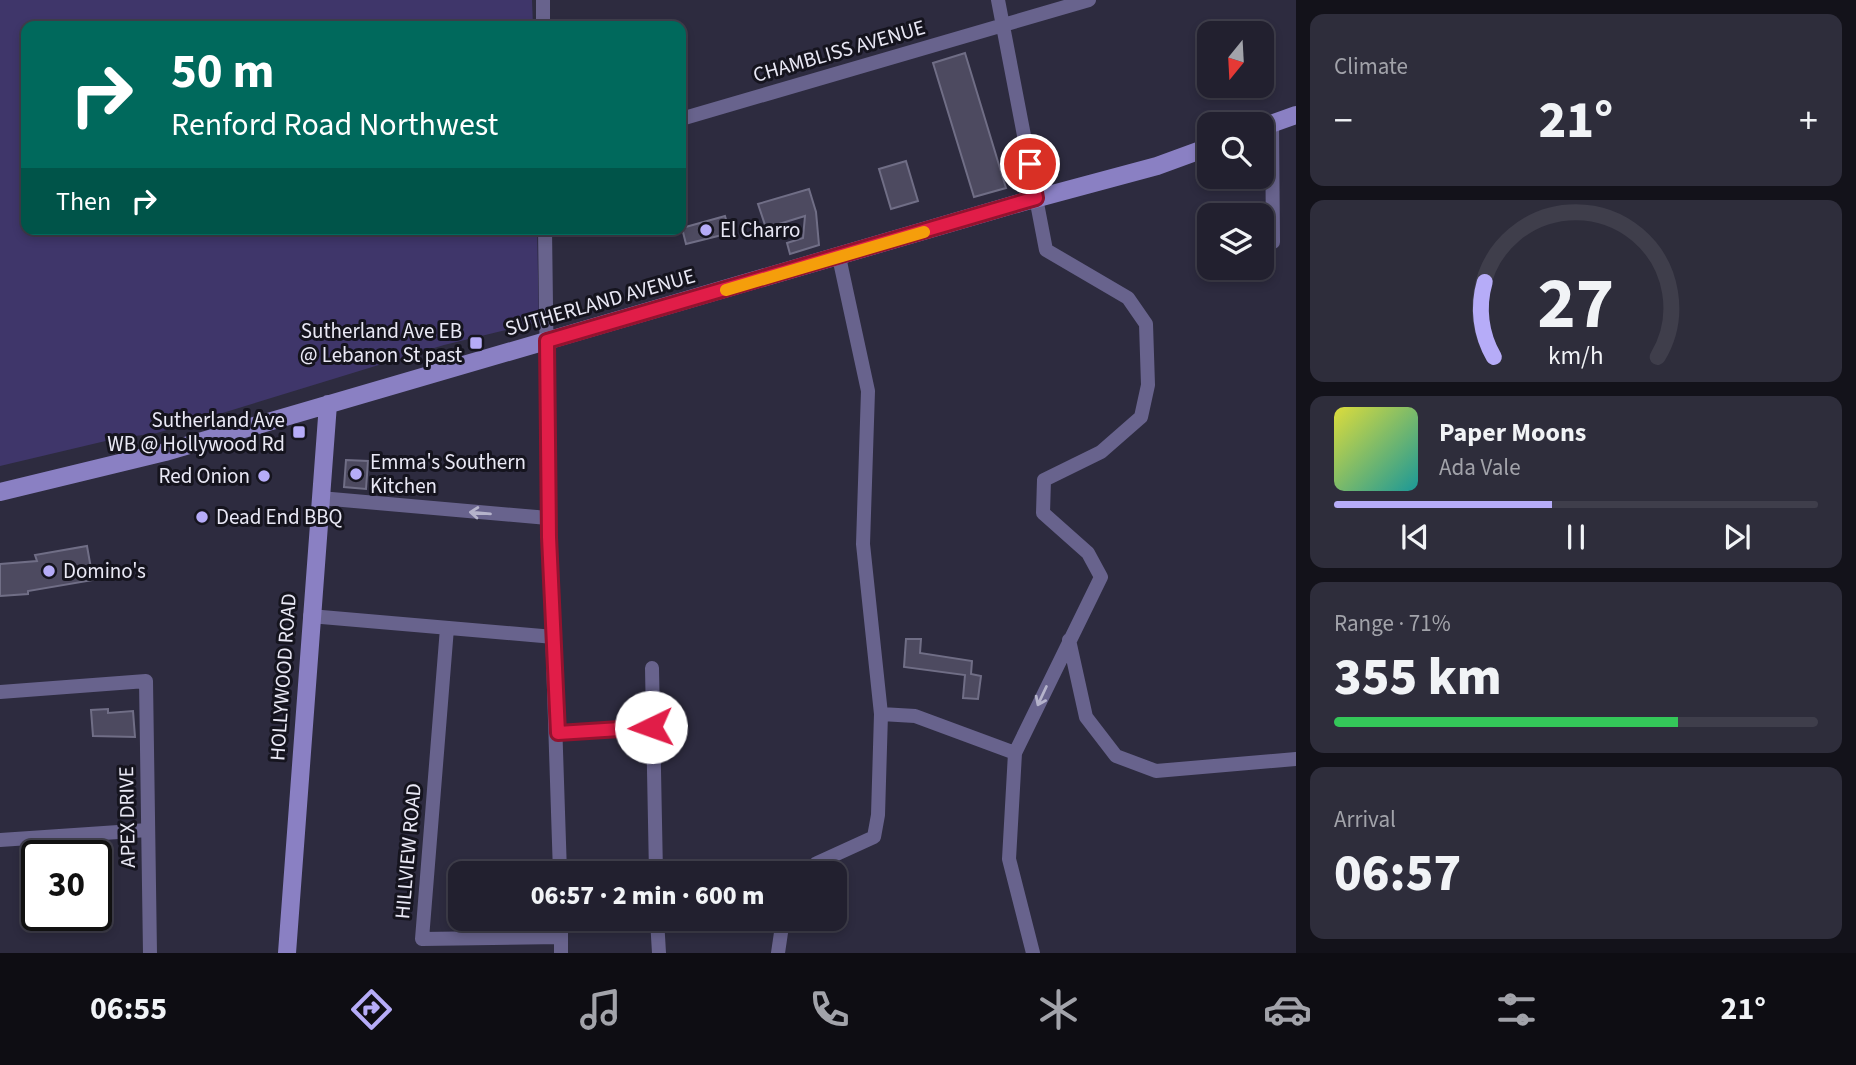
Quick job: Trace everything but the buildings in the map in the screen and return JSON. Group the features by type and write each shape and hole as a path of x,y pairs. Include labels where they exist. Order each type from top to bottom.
{"street":[{"path":"543,0 543,21"},
{"path":"998,0 1046,250 1128,298 1146,324 1148,385 1141,417 1101,452 1044,480 1043,513 1088,553 1101,577 1015,753 1009,859 1033,953"},
{"name":"CHAMBLISS AVENUE","path":"686,118 1089,0"},
{"path":"1274,123 1296,115"},
{"name":"SUTHERLAND AVENUE","path":"0,492 120,464 1036,198 1157,166 1197,151"},
{"path":"545,235 548,518 558,733 560,861"},
{"path":"821,861 874,837 878,815 881,714 863,544 868,391 839,257"},
{"name":"HOLLYWOOD ROAD","path":"287,953 310,616 328,404"},
{"path":"320,498 548,518"},
{"path":"310,616 554,637"},
{"name":"HILLVIEW ROAD","path":"447,628 422,939 561,937"},
{"path":"1069,640 1086,717 1116,756 1156,771 1296,759"},
{"path":"652,668 656,861"},
{"name":"APEX DRIVE","path":"0,692 146,681 150,953"},
{"path":"881,714 915,716 1015,753"},
{"path":"558,733 651,727"},
{"path":"0,840 148,830"},
{"path":"561,931 561,953"},
{"path":"658,931 659,953"},
{"path":"778,953 781,931"}],"shaded area":[{"path":"0,0 532,0 533,21 21,21 21,235 537,235 539,322 444,345 157,433 114,439 0,466"}],"slow traffic":[{"path":"726,290 924,232"}],"place":[{"name":"El Charro","path":"706,230"},
{"name":"Sutherland Ave EB @ Lebanon St past","path":"476,343"},
{"name":"Sutherland Ave WB @ Hollywood Rd","path":"299,432"},
{"name":"Emma's Southern Kitchen","path":"356,474"},
{"name":"Red Onion","path":"264,476"},
{"name":"Dead End BBQ","path":"202,517"},
{"name":"Domino's","path":"49,571"}],"route":[{"path":"651,727 558,733 549,537 547,341 1036,198 1030,164"}]}
